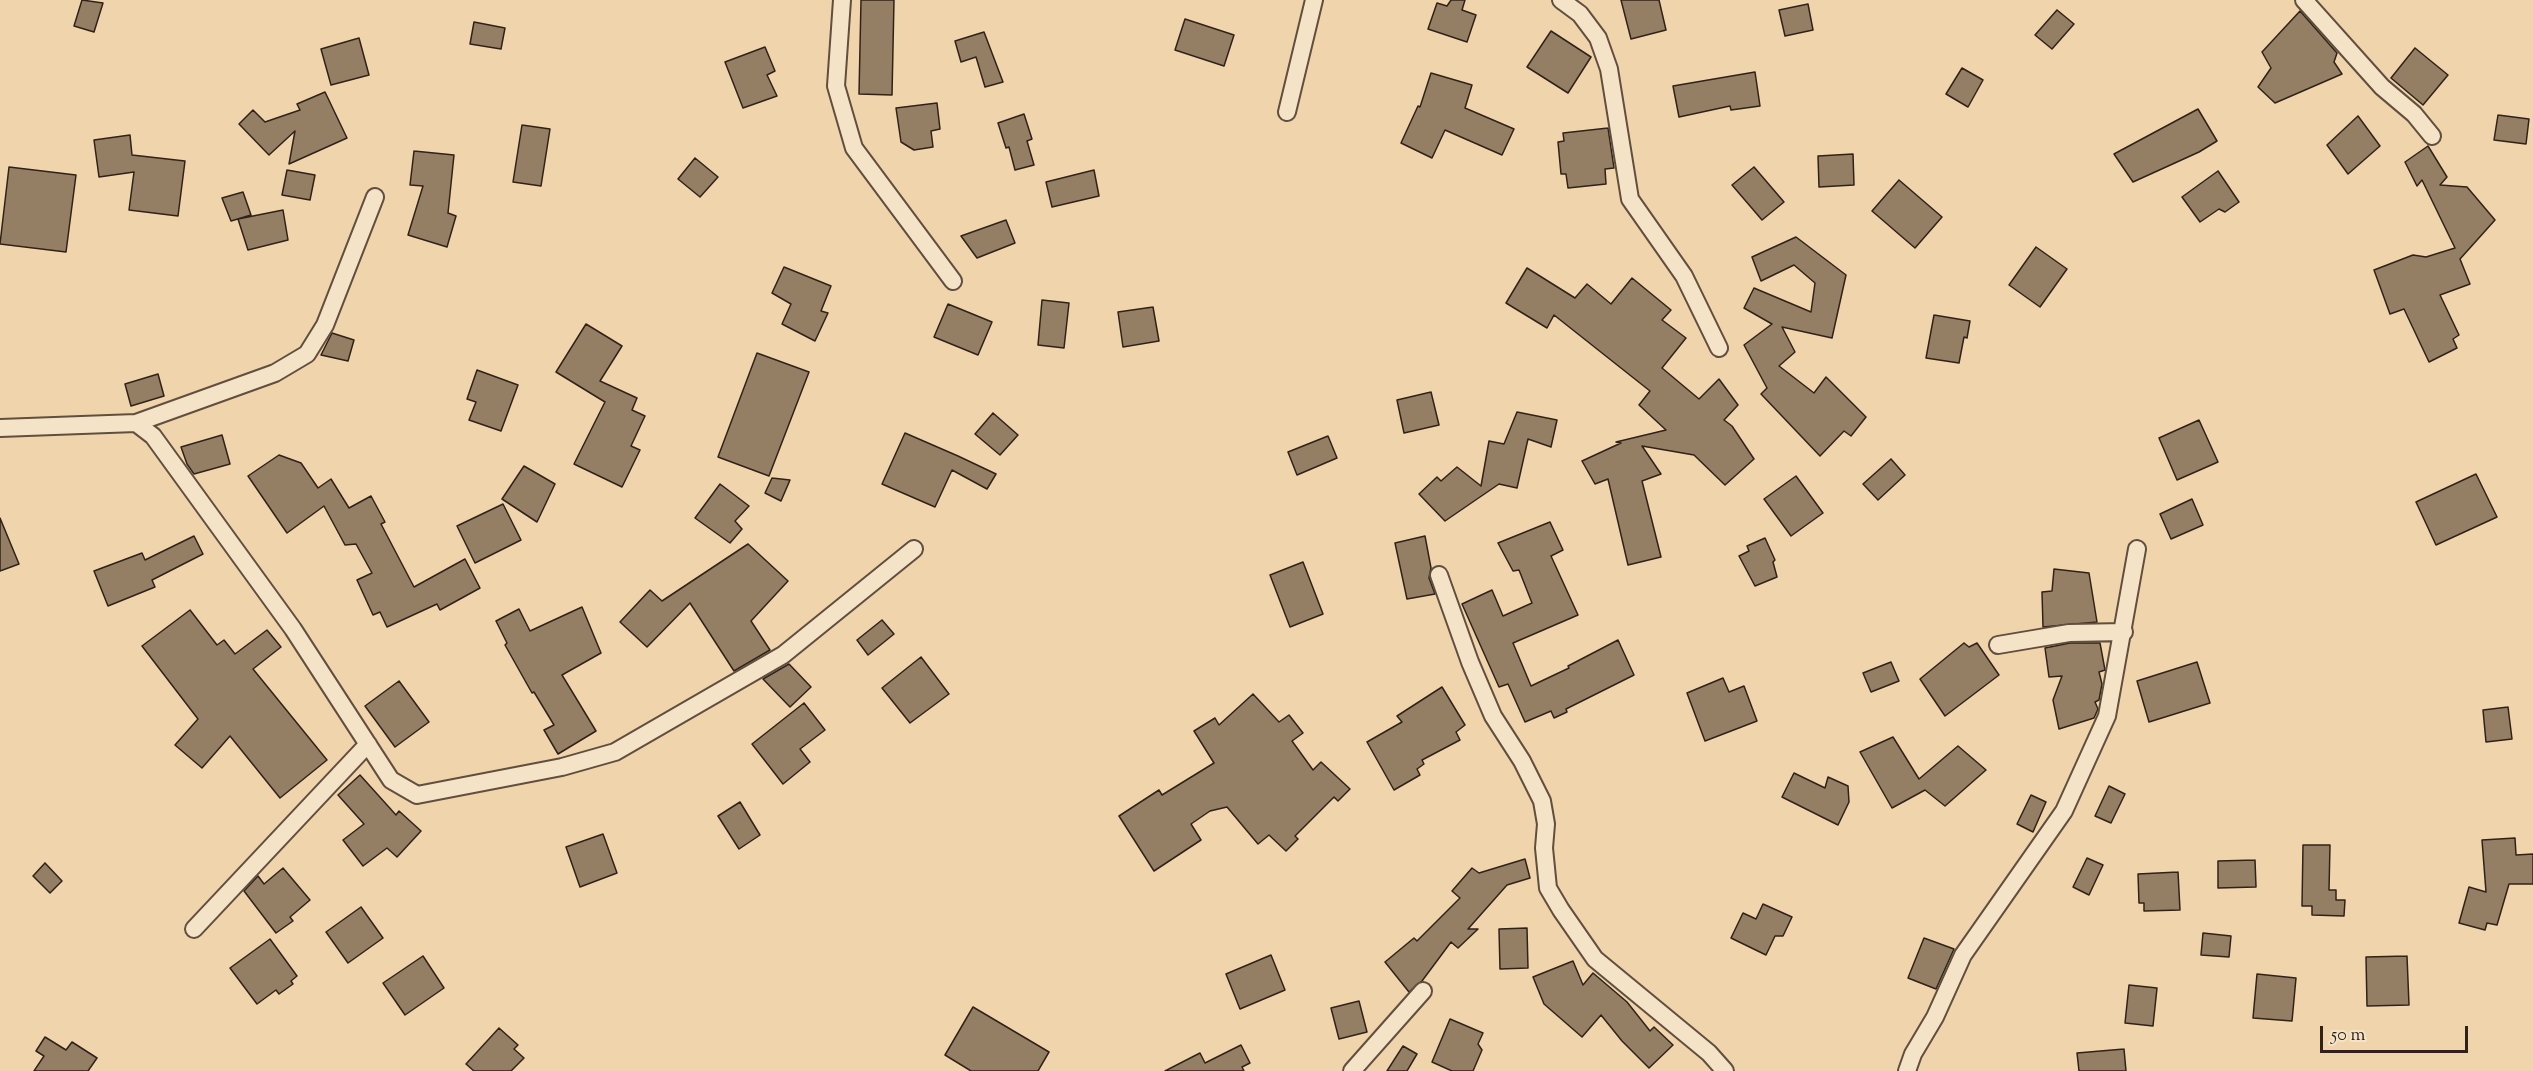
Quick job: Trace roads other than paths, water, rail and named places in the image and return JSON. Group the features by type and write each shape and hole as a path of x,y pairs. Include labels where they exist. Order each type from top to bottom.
{"street":[{"path":"842,0 836,86 854,148 953,281"},
{"path":"1287,112 1314,0"},
{"path":"1561,0 1580,14 1598,38 1609,69 1630,199 1684,276 1719,348"},
{"path":"2304,0 2382,87 2414,114 2432,136"},
{"path":"0,428 136,423 275,373 307,354 325,325 375,197"},
{"path":"136,423 153,436 293,629 391,780 417,795 562,767 615,752 783,655 914,549"},
{"path":"1907,1071 1912,1054 1935,1017 1963,956 2064,811 2107,716 2124,632 2137,549"},
{"path":"1439,575 1470,662 1493,716 1522,761 1542,801 1548,888 1595,959 1709,1053 1725,1071"},
{"path":"1998,645 2069,633 2124,632"},
{"path":"194,929 368,744"},
{"path":"1352,1071 1423,991"}]}
